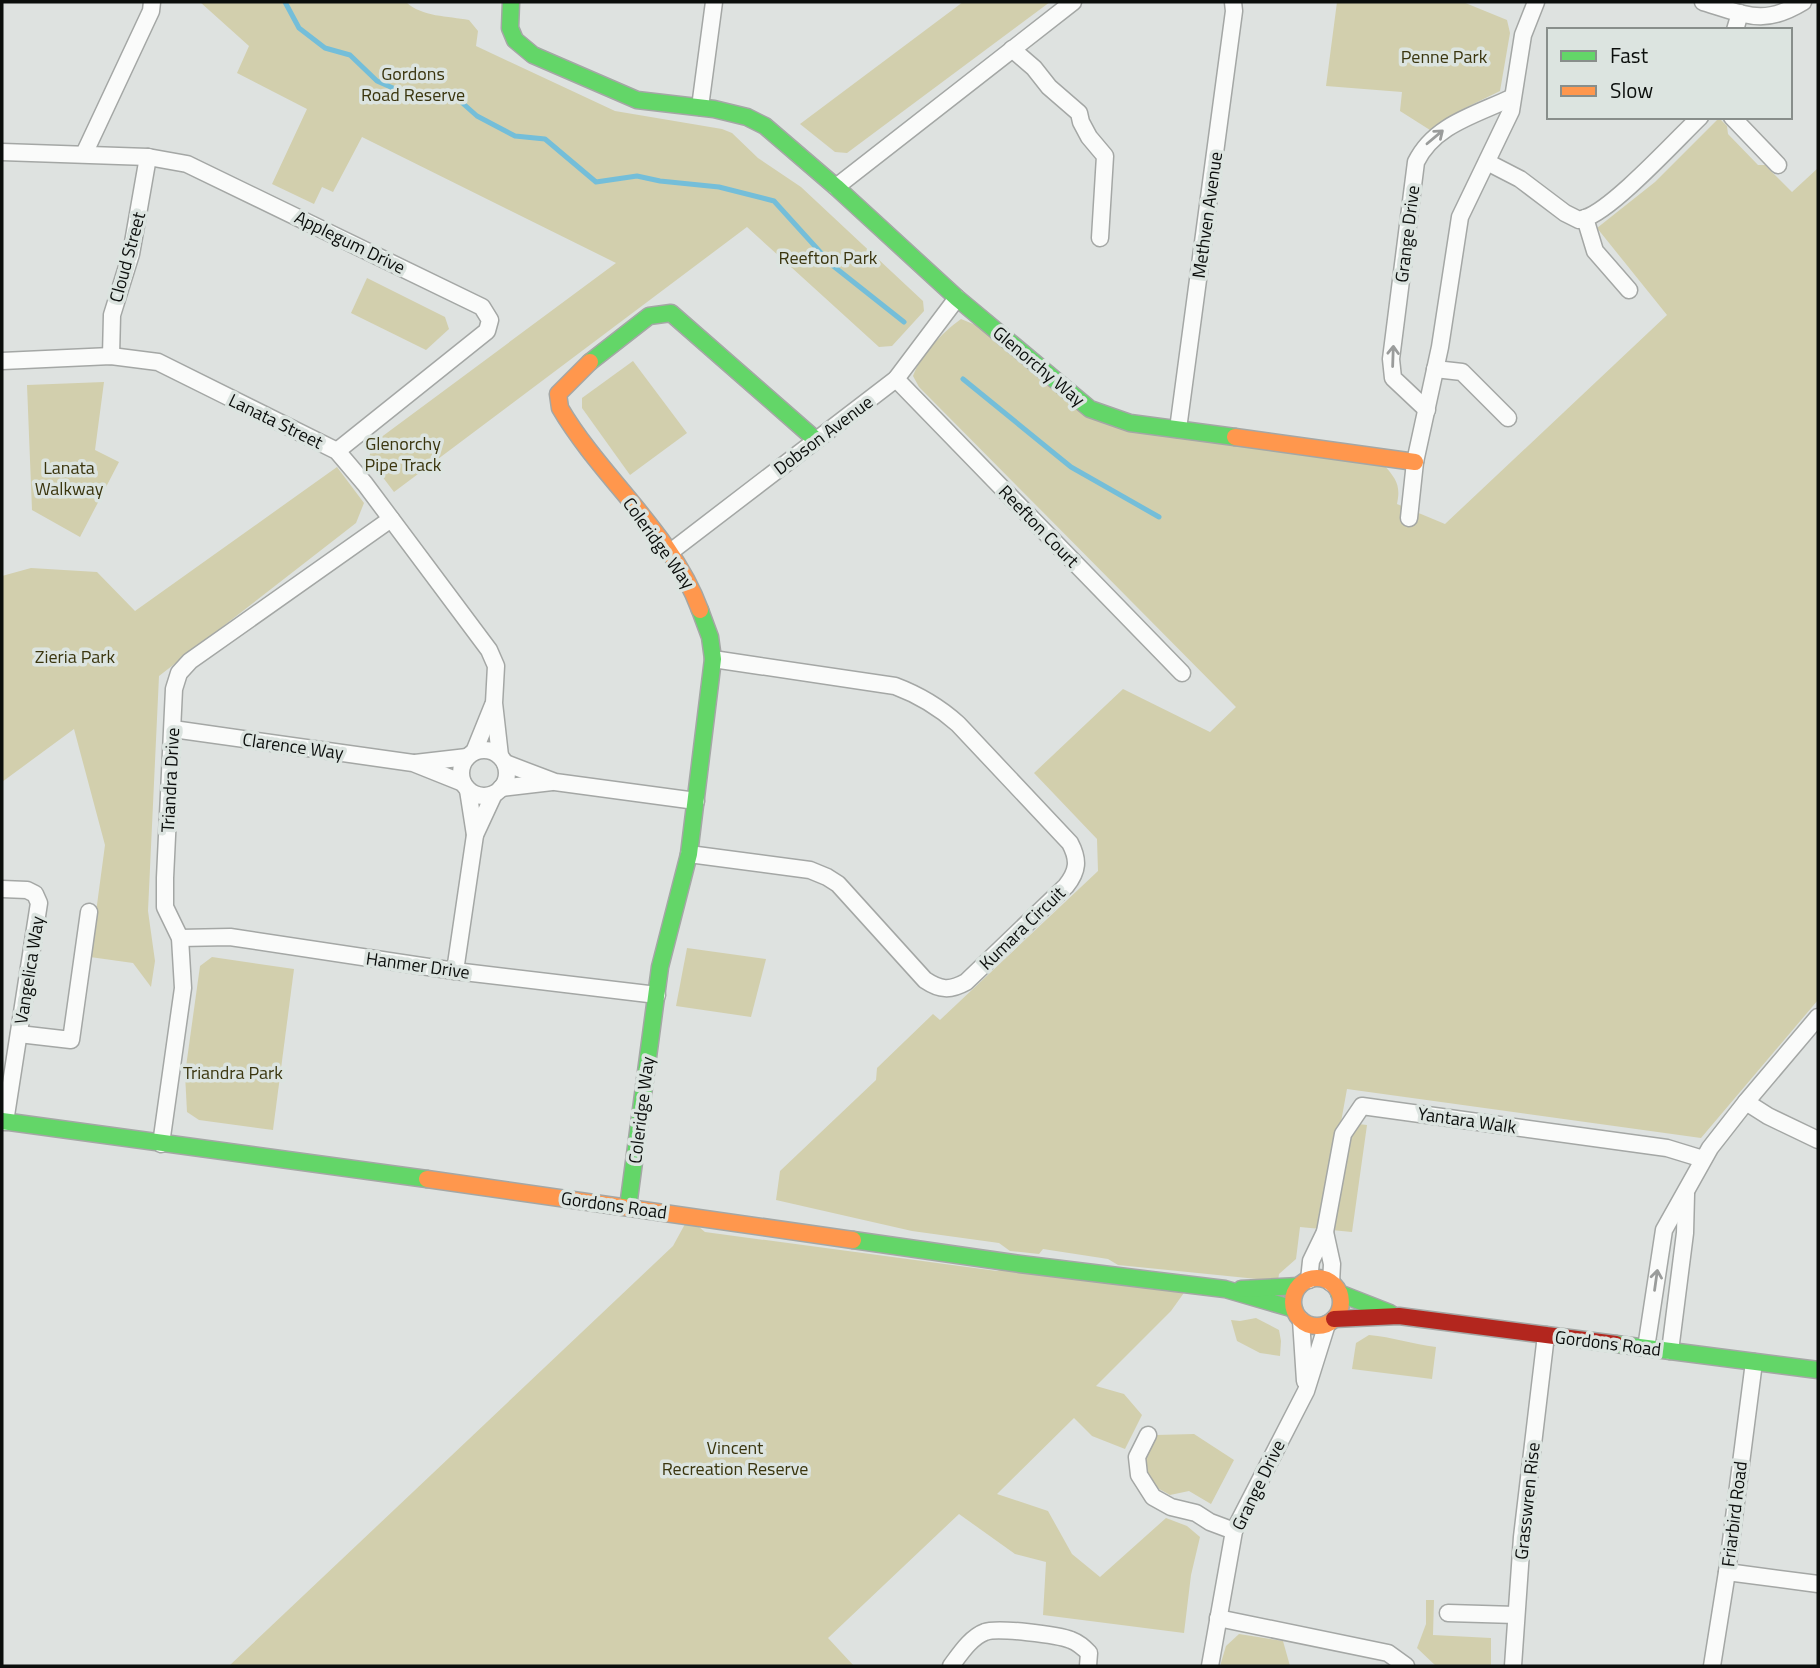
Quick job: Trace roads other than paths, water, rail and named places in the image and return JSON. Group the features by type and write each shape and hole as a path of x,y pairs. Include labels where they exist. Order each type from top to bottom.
{"street":[{"path":"84,154 151,11 152,2"},
{"name":"Glenorchy Way","path":"511,2 510,29 515,40 533,55 637,100 700,107 747,117 765,126 957,298 1090,409 1130,422 1415,462"},
{"path":"700,107 714,2"},
{"path":"836,187 1073,2"},
{"name":"Methven Avenue","path":"1178,429 1234,12 1233,2"},
{"path":"1409,518 1415,462 1435,369 1460,217 1511,111 1523,35 1536,2"},
{"path":"1703,2 1762,17 1774,16 1802,2"},
{"path":"1736,28 1740,13"},
{"path":"1012,49 1079,113 1089,137 1105,156 1100,238"},
{"name":"Grange Drive","path":"1427,410 1394,378 1391,359 1416,162 1423,148 1439,132 1511,98"},
{"path":"1487,162 1520,179 1565,213 1579,220 1591,217 1621,193 1698,119"},
{"path":"1734,119 1778,165"},
{"name":"Applegum Drive","path":"2,152 148,157 187,164 482,307 490,320 487,331 337,451"},
{"name":"Cloud Street","path":"111,356 111,315 131,254 148,157"},
{"path":"1585,218 1595,251 1629,290"},
{"name":"Dobson Avenue","path":"669,553 896,379 957,298"},
{"name":"Coleridge Way","path":"628,1207 660,967 689,854 713,659 702,609 692,588 669,553 558,406 558,394 564,383 580,369 649,317 671,313 816,440"},
{"name":"Lanata Street","path":"2,361 111,356 159,362 337,451 489,650 496,666 494,703 502,759"},
{"path":"1435,369 1462,372 1508,418"},
{"name":"Reefton Court","path":"896,379 1182,673"},
{"name":"Triandra Drive","path":"161,1144 183,988 180,938 165,907 174,689 179,673 190,661 391,519"},
{"name":"Kumara Circuit","path":"689,854 810,870 827,877 838,884 925,980 946,989 965,982 1066,886 1074,877 1077,865 1070,843 958,724 922,696 895,685 713,659"},
{"name":"Lanata Street","path":"471,754 494,703"},
{"name":"Clarence Way","path":"173,729 413,763 466,786"},
{"path":"475,835 461,769 471,754 488,750 555,782 696,801"},
{"name":"Clarence Way","path":"413,763 471,754"},
{"path":"455,971 475,835 507,776 502,759"},
{"path":"466,786 480,796 555,782"},
{"name":"Vangelica Way","path":"2,889 27,890 36,894 39,903 4,1122"},
{"path":"19,1034 71,1040 89,912"},
{"name":"Hanmer Drive","path":"180,938 230,937 455,971 657,995"},
{"path":"1646,1348 1664,1230 1703,1159 1746,1102 1818,1017"},
{"path":"1746,1102 1768,1116 1818,1140"},
{"name":"Yantara Walk","path":"1304,1283 1325,1232 1343,1134 1362,1106 1667,1148 1703,1159"},
{"name":"Gordons Road","path":"4,1122 628,1207 1020,1264 1225,1289 1304,1283"},
{"path":"1670,1351 1685,1233 1686,1192"},
{"name":"Yantara Walk","path":"1325,1232 1335,1288"},
{"path":"1297,1315 1313,1326 1331,1322 1341,1307 1335,1288 1317,1278 1304,1283 1293,1297 1306,1391"},
{"name":"Gordons Road","path":"1335,1288 1398,1316"},
{"name":"Gordons Road","path":"1225,1289 1297,1315"},
{"name":"Gordons Road","path":"1331,1322 1398,1316 1818,1370"},
{"name":"Grange Drive","path":"1210,1666 1234,1531 1306,1391 1331,1322"},
{"name":"Grasswren Rise","path":"1513,1666 1522,1537 1546,1335"},
{"name":"Friarbird Road","path":"1712,1666 1754,1362"},
{"path":"1148,1435 1137,1457 1139,1475 1153,1497 1171,1507 1196,1513 1210,1522 1234,1531"},
{"path":"1727,1572 1818,1584"},
{"path":"1448,1613 1517,1615"},
{"path":"1218,1618 1388,1653 1406,1666"},
{"path":"951,1666 978,1636 987,1631 1000,1630 1070,1639 1089,1653 1088,1666"}],"waterway":[{"path":"285,2 299,28 325,48 350,55 377,81 411,96 459,100 477,116 515,136 545,139 596,182 637,176 719,187 774,201 832,265 904,322"},
{"path":"963,379 1071,467 1159,517"}],"park label":[{"name":"Penne Park","path":"1444,56"},
{"name":"Gordons Road Reserve","path":"413,83"},
{"name":"Reefton Park","path":"828,257"},
{"name":"Glenorchy Pipe Track","path":"403,453"},
{"name":"Lanata Walkway","path":"69,477"},
{"name":"Zieria Park","path":"75,656"},
{"name":"Triandra Park","path":"233,1072"},
{"name":"Vincent Recreation Reserve","path":"735,1457"}]}
